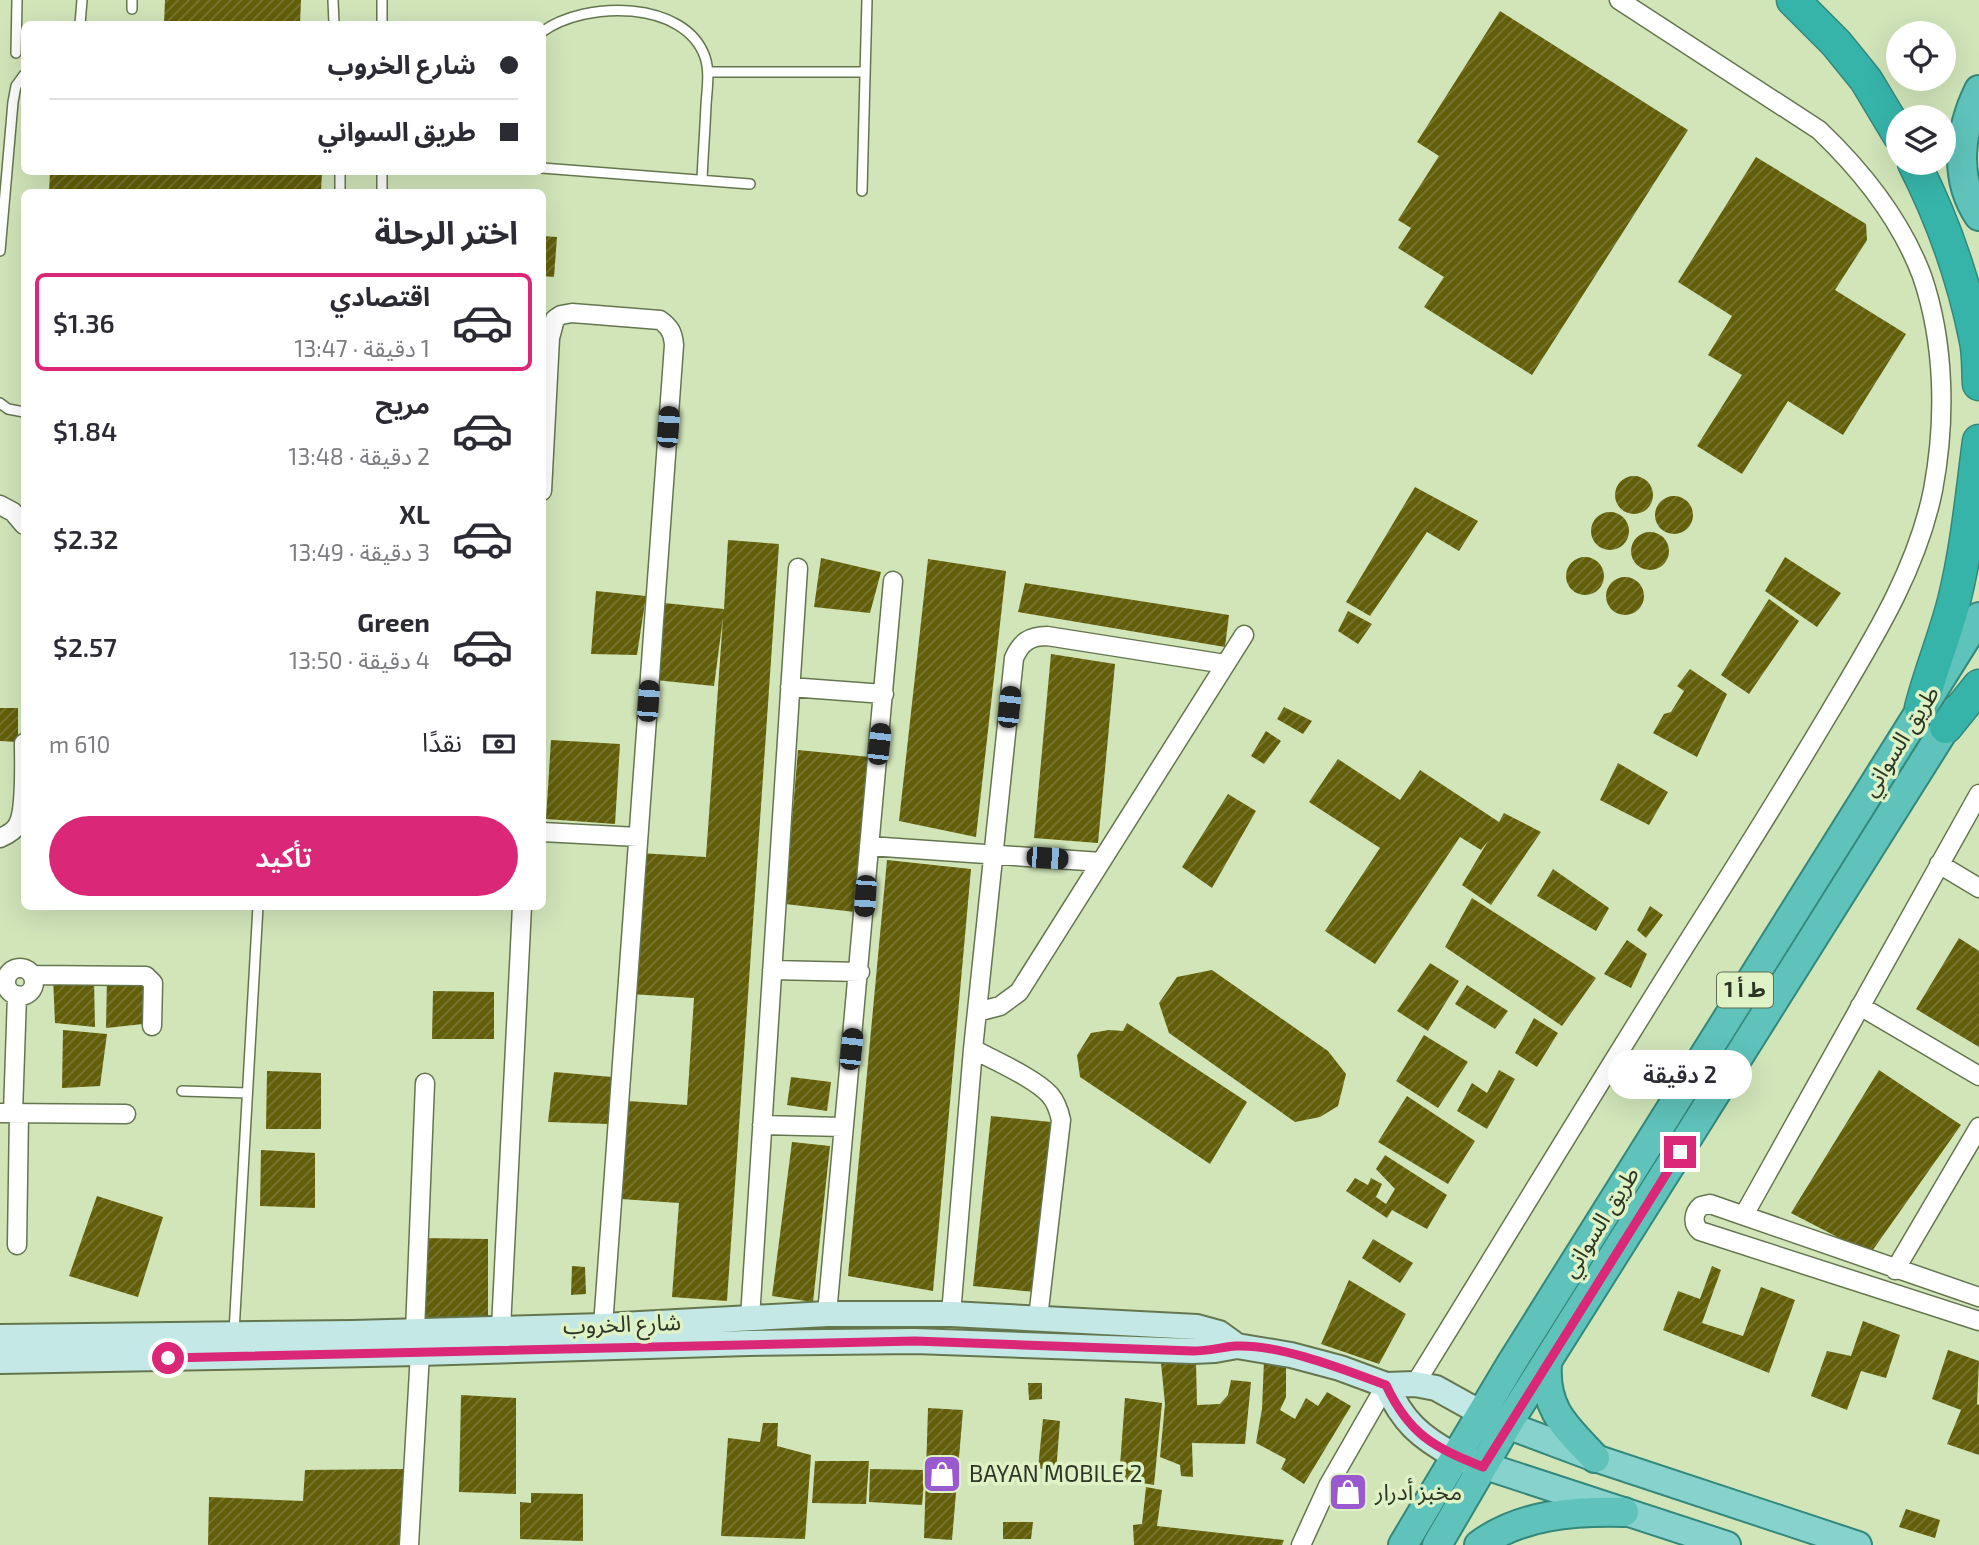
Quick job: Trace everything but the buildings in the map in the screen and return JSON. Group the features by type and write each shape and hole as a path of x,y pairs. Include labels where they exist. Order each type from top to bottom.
{"highway":[{"path":"1793,0 1836,43 1866,80 1886,113"},
{"path":"1979,90 1968,113 1962,146 1964,179 1979,216"},
{"path":"1920,175 1954,259 1976,342 1979,384"},
{"path":"1921,708 1928,678 1954,601 1979,441"},
{"name":"طريق السواني","path":"1403,1545 1481,1413 1979,617"},
{"name":"طريق السواني","path":"1437,1545 1507,1425 1979,674"},
{"path":"1946,727 1979,686"},
{"path":"1547,1364 1549,1398 1556,1415 1595,1458"},
{"path":"1479,1545 1518,1525 1556,1514 1624,1512"}],"main road":[{"name":"شارع الخروب","path":"0,1361 417,1342 501,1328 603,1326 827,1314 951,1314 1197,1326 1219,1334 1237,1346"},
{"path":"915,1341 917,1314"},
{"name":"شارع الخروب","path":"0,1337 234,1334 417,1342 915,1341 1193,1351 1237,1346 1316,1360 1386,1385 1415,1384 1447,1392 1481,1413"},
{"path":"1386,1385 1395,1405 1415,1430 1428,1441 1455,1456 1727,1545"},
{"path":"1481,1413 1595,1458 1858,1545"}],"street":[{"path":"1415,1384 1864,657 1917,549 1938,462 1940,370 1930,307 1922,276 1909,248 1876,194 1840,150 1819,130 1619,0"},
{"path":"546,414 550,338 555,319 572,313 660,320 668,326 674,345 603,1326"},
{"path":"0,505 13,512 21,521"},
{"path":"750,1318 798,568"},
{"path":"827,1314 860,972 893,581"},
{"path":"976,1012 1000,1006 1019,992 1244,635"},
{"path":"951,1314 976,1012 1014,658 1018,648 1036,636 1047,636 1225,664"},
{"path":"790,687 884,694"},
{"path":"1744,1215 1979,794"},
{"path":"0,838 18,825 21,814"},
{"path":"546,832 638,837"},
{"path":"869,846 1101,862"},
{"path":"1939,864 1979,888"},
{"path":"501,1328 522,910"},
{"path":"32,975 34,981 29,992 17,995 12,993 5,983 5,971 22,968 32,975 146,976 153,983 152,1026"},
{"path":"772,970 860,972"},
{"path":"17,995 11,1113 17,1245"},
{"path":"1860,1006 1979,1076"},
{"path":"973,1049 1049,1094 1057,1106 1061,1120 1038,1318"},
{"path":"409,1545 425,1083"},
{"path":"11,1113 126,1114"},
{"path":"762,1125 843,1127"},
{"path":"1895,1270 1979,1127"},
{"path":"1979,1297 1895,1270 1744,1215 1705,1204 1698,1209 1694,1223 1700,1231 1979,1321"},
{"path":"1301,1545 1328,1486 1386,1385"}],"lane":[{"path":"16,53 17,0"},
{"path":"80,21 82,0"},
{"path":"333,0 334,21"},
{"path":"382,0 382,21"},
{"path":"862,191 867,0"},
{"path":"546,29 559,18 587,5 617,1 648,6 676,19 694,35 702,49 708,72 702,180"},
{"path":"708,72 865,72"},
{"path":"0,251 13,102 16,86 21,79"},
{"path":"546,167 750,184"},
{"path":"0,403 8,409 21,411"},
{"path":"234,1334 258,910"},
{"path":"182,1091 247,1093"}],"place":[{"name":"BAYAN MOBILE 2","path":"942,1474"},
{"name":"مخبز أدرار","path":"1348,1492"}],"route":[{"path":"168,1358 915,1341 1193,1351 1237,1346 1316,1360 1386,1385 1404,1418 1428,1441 1483,1467 1680,1152"}]}
